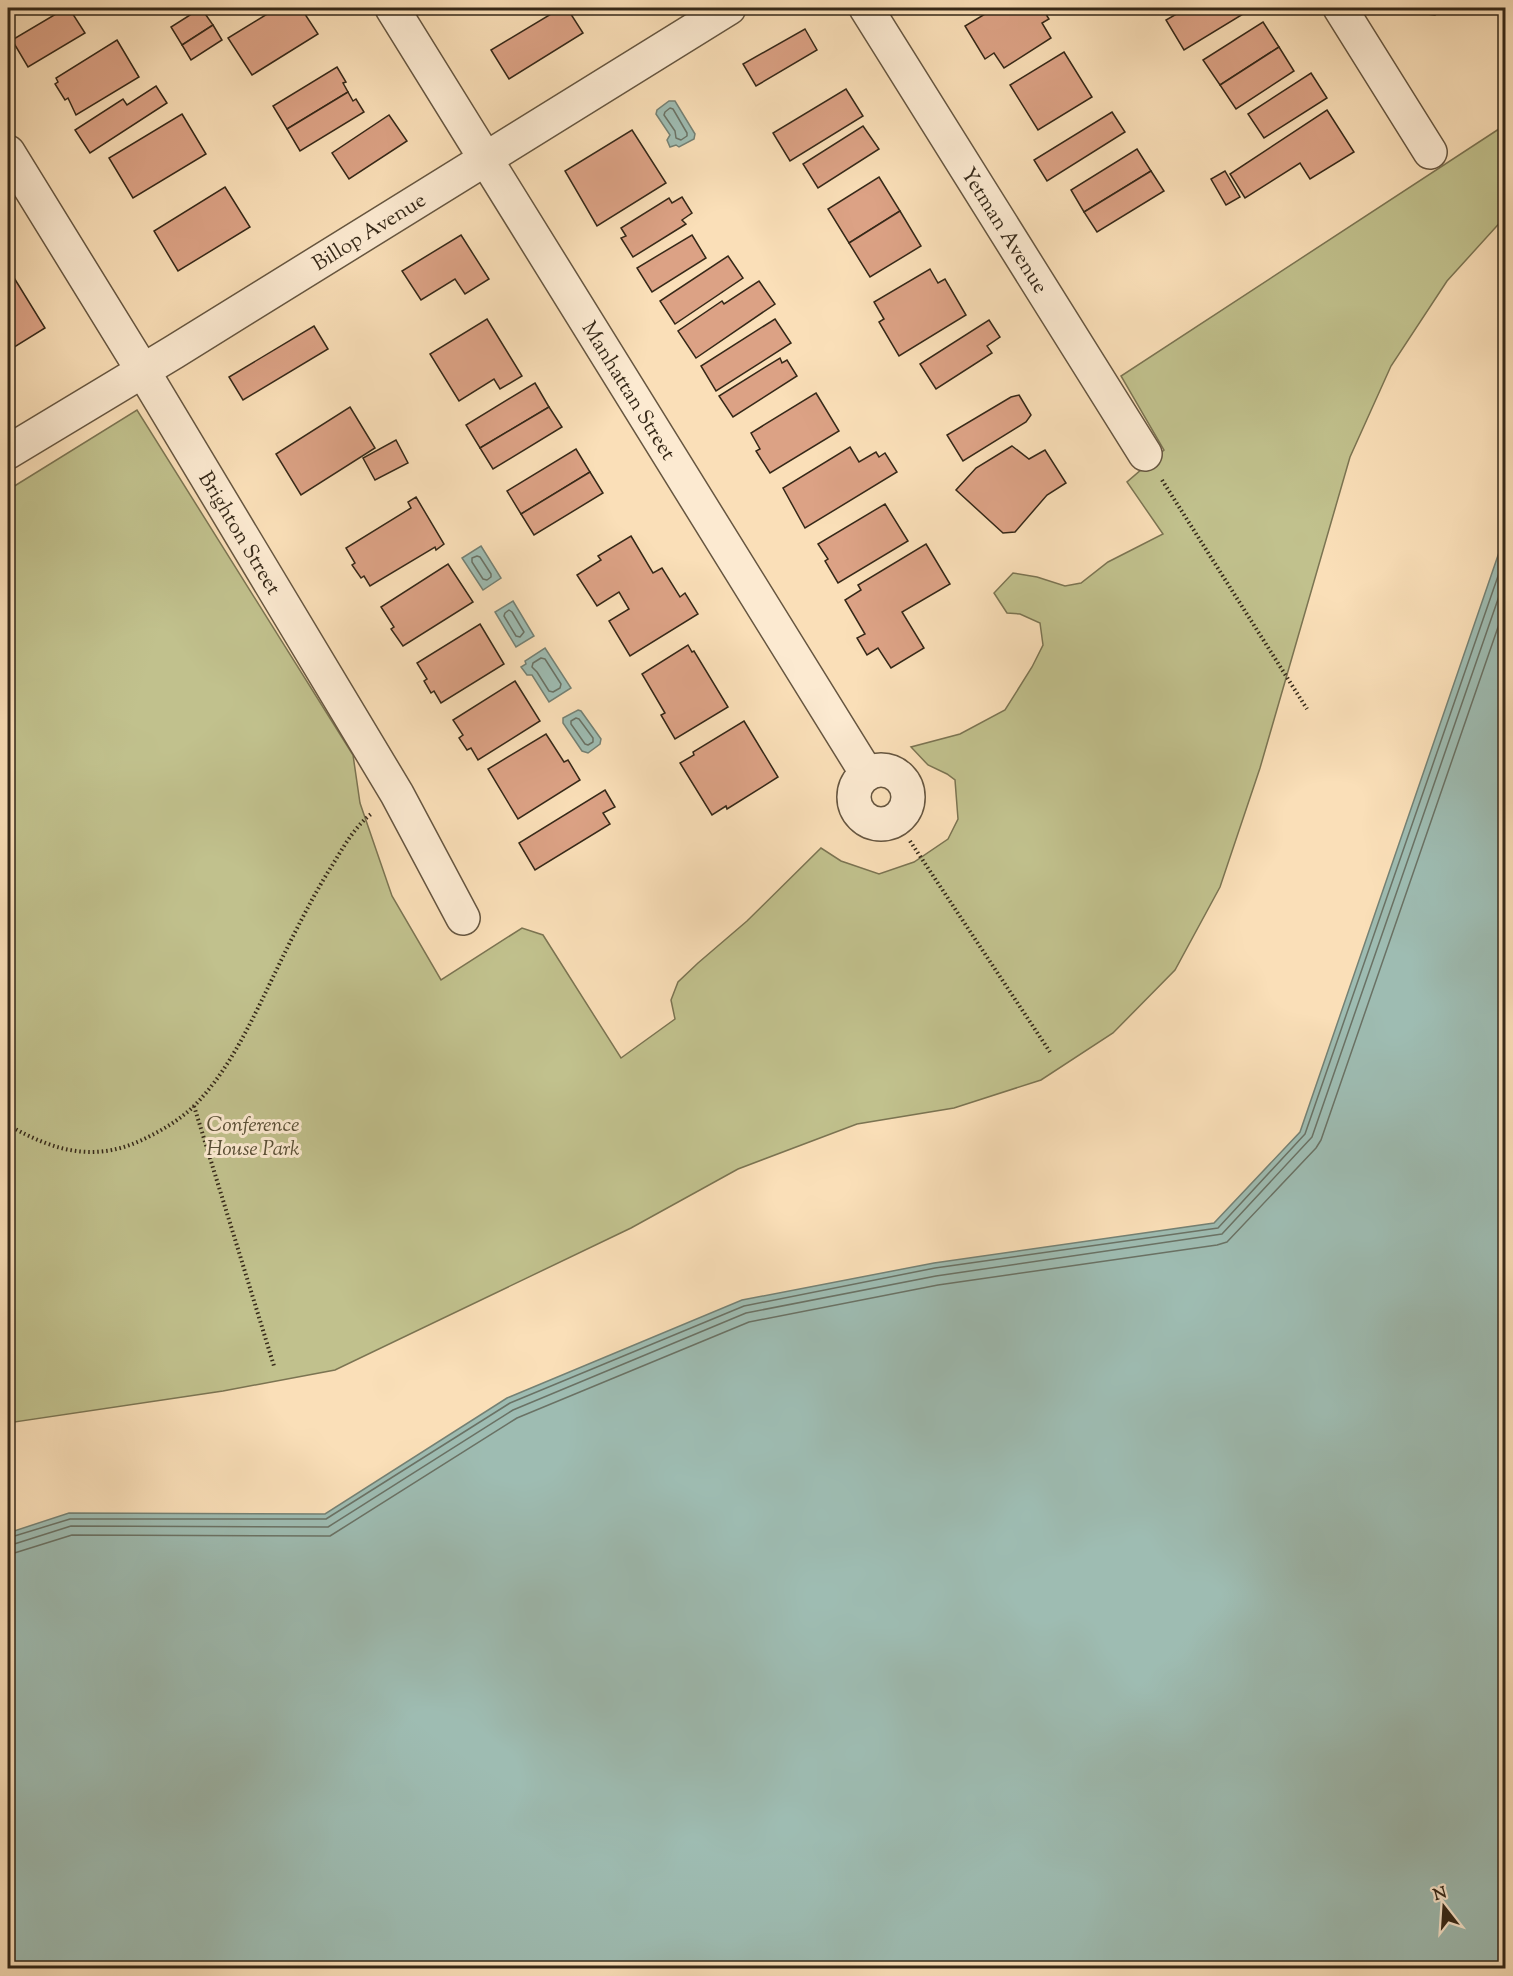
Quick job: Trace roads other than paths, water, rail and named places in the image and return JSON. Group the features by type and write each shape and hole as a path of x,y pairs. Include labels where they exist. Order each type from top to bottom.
{"street":[{"name":"Manhattan Street","path":"392,8 867,774"},
{"name":"Billop Avenue","path":"8,452 143,371 729,8"},
{"name":"Yetman Avenue","path":"866,8 1145,454"},
{"path":"1340,8 1430,152"},
{"name":"Brighton Street","path":"8,152 143,371 396,794 463,918"}],"water":[{"path":"669,101 675,101 695,134 694,139 679,147 676,145 670,147 667,140 670,135 656,114 657,110"},
{"path":"1505,535 1505,1968 8,1968 8,1533 69,1513 325,1514 507,1398 742,1300 934,1263 1214,1223 1300,1132"},
{"path":"481,546 501,578 483,590 462,558"},
{"path":"513,601 534,636 516,647 495,612"},
{"path":"545,648 571,688 549,702 532,675 527,675 521,667 526,664 525,661"},
{"path":"578,710 601,739 600,744 588,753 582,751 563,723 563,718"}],"park label":[{"name":"Conference House Park","path":"253,1136"}]}
